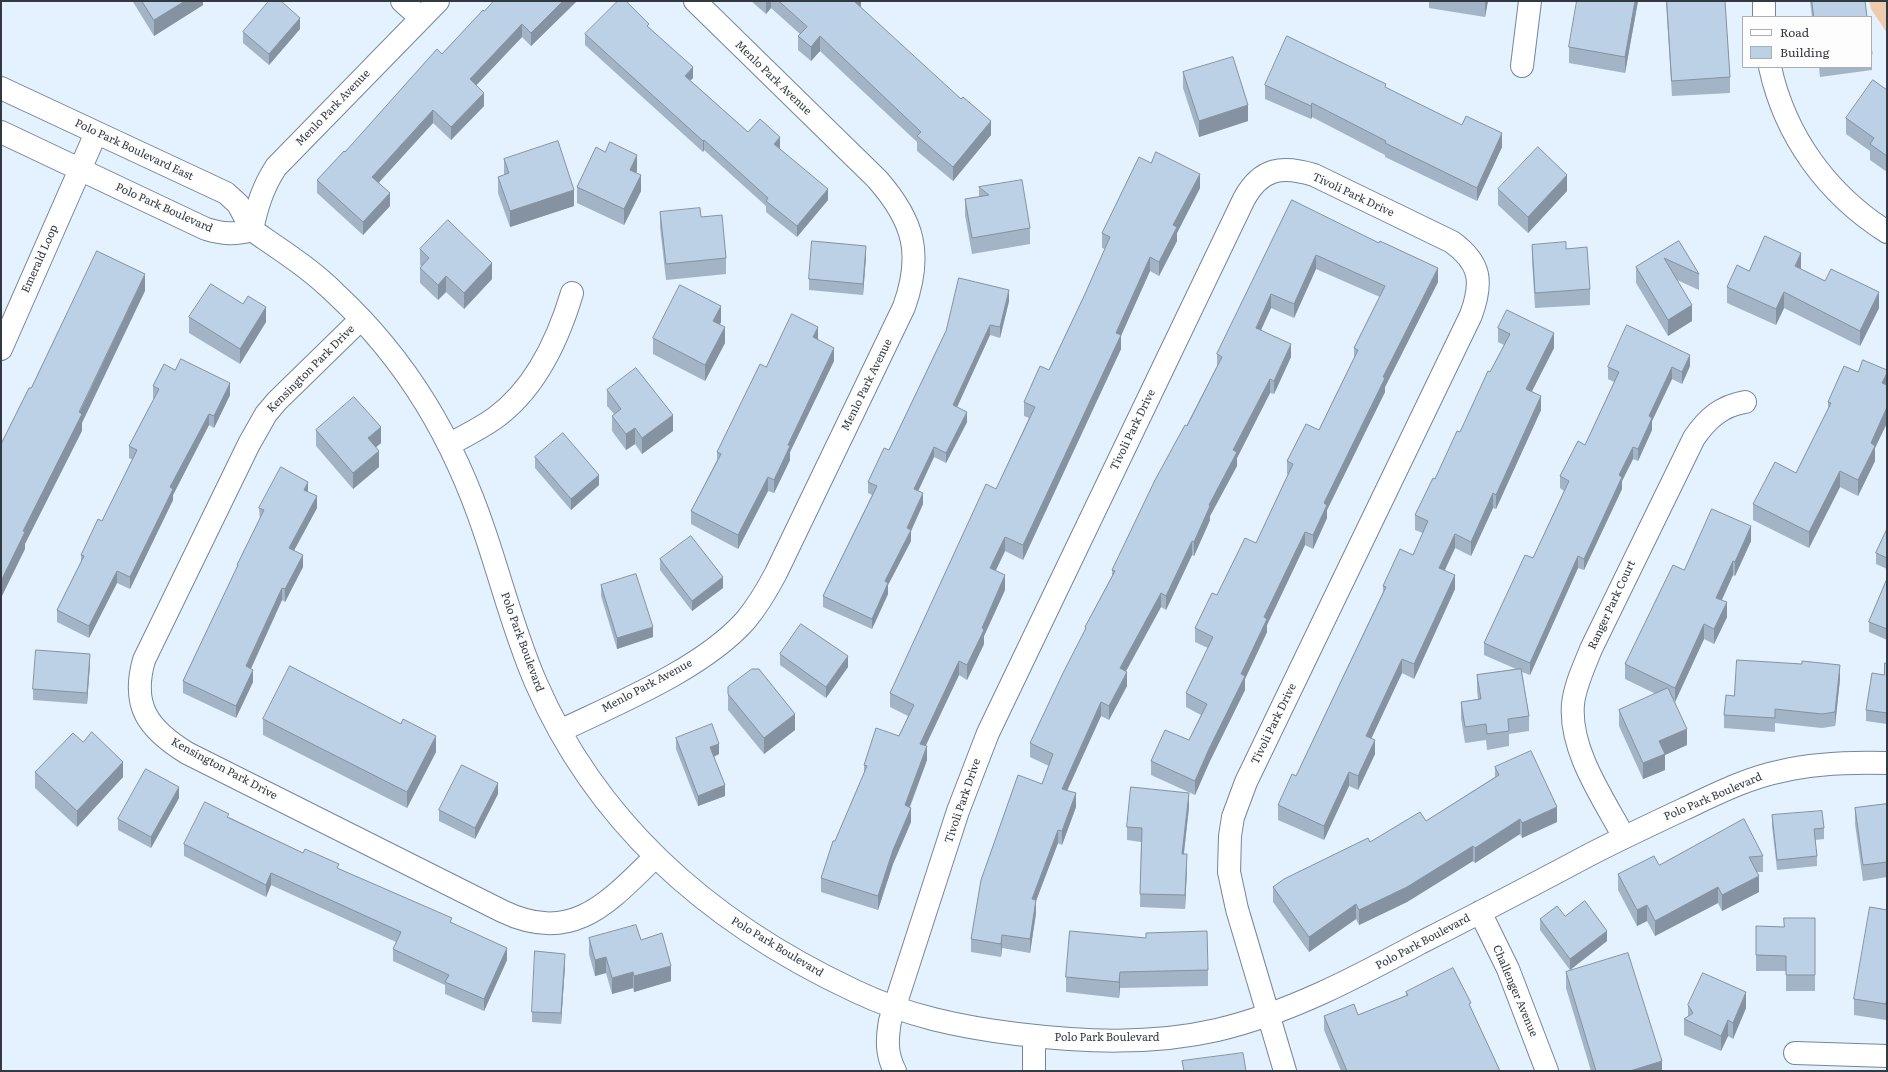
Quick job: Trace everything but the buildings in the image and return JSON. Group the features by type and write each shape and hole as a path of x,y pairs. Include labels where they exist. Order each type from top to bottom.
{"street":[{"path":"402,1 421,18"},
{"name":"Menlo Park Avenue","path":"252,230 258,204 269,178 276,167 438,1"},
{"name":"Menlo Park Avenue","path":"560,731 637,694 679,670 733,633 749,616 776,573 904,307 911,289 914,270 913,243 910,230 903,213 891,196 877,179 695,1"},
{"path":"1522,66 1530,1"},
{"path":"1764,1 1764,16"},
{"path":"1770,68 1783,112 1794,135 1807,155 1821,174 1851,205 1887,232"},
{"name":"Polo Park Boulevard East","path":"1,88 226,193 238,204 252,230"},
{"name":"Polo Park Boulevard","path":"1,132 206,228 222,233 238,234 252,230 312,272 337,294 381,340 417,387 450,444 483,527 536,684 560,731 606,801 655,857 713,907 755,936 834,981 894,1009 950,1024 1034,1036 1086,1040 1162,1038 1214,1030 1267,1015 1335,988 1624,837 1722,791 1766,775 1812,766 1887,763"},
{"name":"Emerald Loop","path":"1,349 96,133"},
{"name":"Tivoli Park Drive","path":"895,1071 887,1047 890,1021 963,798 998,710 1244,199 1251,186 1261,176 1272,171 1286,169 1314,175 1452,242 1464,251 1473,262 1477,273 1478,286 1476,301 1471,315 1249,775 1233,817 1229,855 1232,890 1267,1015 1285,1071"},
{"path":"226,193 241,192 255,188 269,178"},
{"path":"450,444 496,418 526,389 538,371 556,338 572,293"},
{"name":"Kensington Park Drive","path":"361,319 277,401 258,428 144,660 140,674 139,689 142,705 148,719 158,733 187,752 502,911 526,920 553,924 581,918 606,903 655,857"},
{"name":"Ranger Park Court","path":"1624,837 1586,765 1575,736 1573,703 1579,678 1694,438 1711,416 1732,404 1745,402"},
{"name":"Challenger Avenue","path":"1480,912 1508,969 1547,1071"},
{"path":"1034,1036 1034,1071"},
{"path":"1795,1053 1887,1056"}],"shaded area":[{"path":"1869,1 1887,1 1887,33 1871,9"}]}
